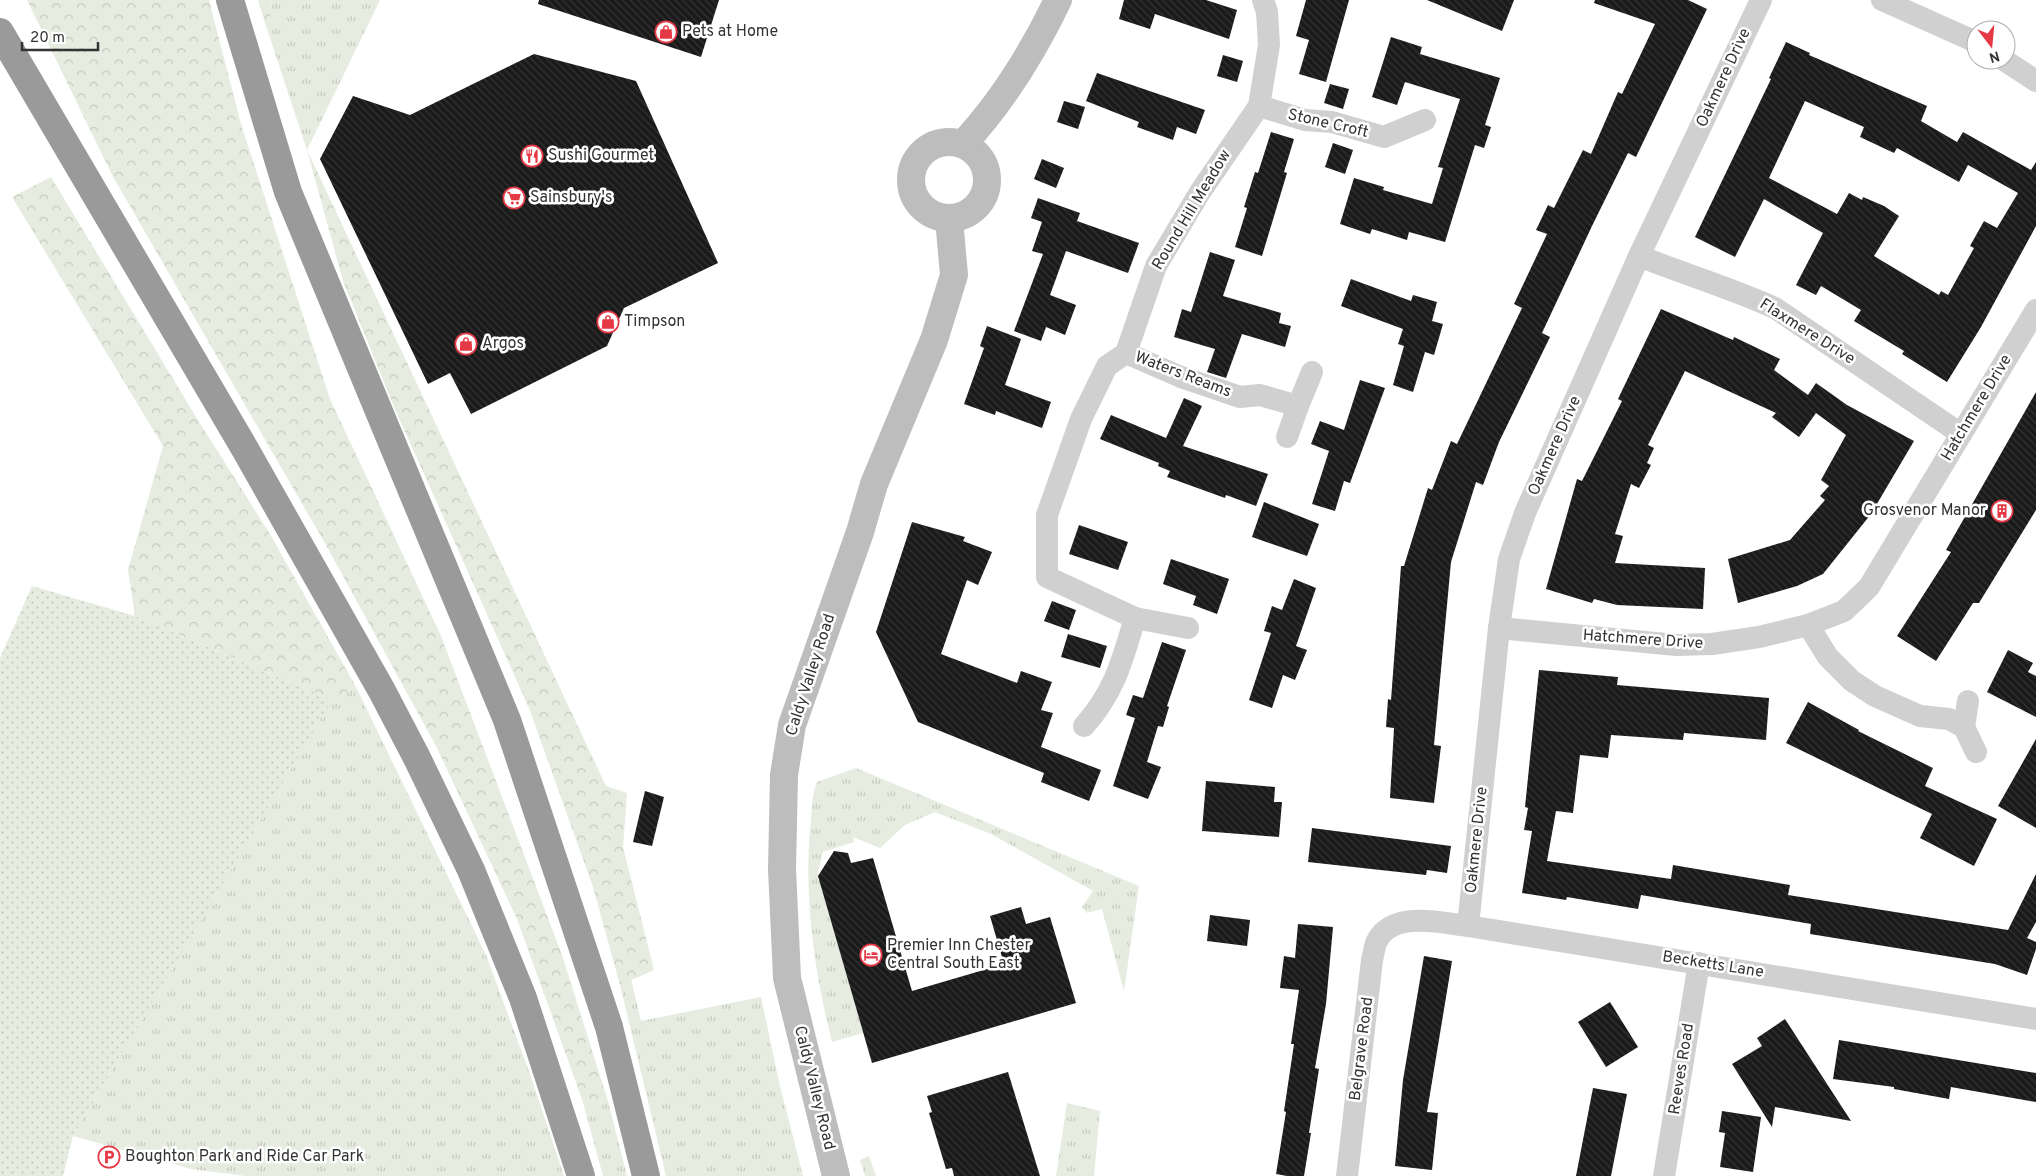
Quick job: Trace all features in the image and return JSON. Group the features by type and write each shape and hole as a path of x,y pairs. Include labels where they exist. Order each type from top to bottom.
{"highway":[{"path":"234,12 288,192 507,720 609,1027 646,1176"},
{"path":"0,32 245,449 382,691 417,758 471,870 520,989 581,1176"}],"street":[{"path":"963,144 984,121 1030,55 1058,0"},
{"name":"Round Hill Meadow","path":"1126,353 1156,266 1200,192 1259,106 1269,45 1267,12 1263,0"},
{"name":"Oakmere Drive","path":"1468,926 1499,628 1509,559 1525,513 1639,256 1761,0"},
{"path":"1882,0 1966,38"},
{"path":"2016,68 2036,81"},
{"name":"Stone Croft","path":"1259,106 1305,120 1332,122 1384,137 1425,120"},
{"path":"946,141 963,144 978,154 986,170 987,188 980,204 966,215 949,219 927,213 913,196 910,173 917,158 930,146 946,141"},
{"name":"Caldy Valley Road","path":"836,1176 787,978 782,869 784,774 792,725 860,532 874,484 934,340 954,275 949,219"},
{"name":"Flaxmere Drive","path":"1639,256 1680,273 1741,293 1775,308 1961,434"},
{"name":"Hatchmere Drive","path":"1499,628 1676,645 1712,644 1759,637 1808,625 1844,611 1869,586 2036,310"},
{"path":"1126,353 1107,366 1078,428 1047,515 1047,577 1135,618 1188,628"},
{"name":"Waters Reams","path":"1126,353 1181,377 1240,397 1260,395 1298,406"},
{"path":"1287,437 1312,372"},
{"path":"1084,726 1100,708 1114,683 1135,618"},
{"path":"1808,625 1828,657 1852,680 1875,696 1920,716 1948,719 1964,727"},
{"path":"1968,702 1964,727 1976,752"},
{"name":"Becketts Lane","path":"1390,928 1408,920 1468,926 2036,1019"},
{"name":"Belgrave Road","path":"1347,1176 1372,960 1377,940 1390,928"},
{"name":"Reeves Road","path":"1664,1176 1699,963"}],"green space":[{"path":"27,0 209,0 241,124 330,399 441,636 562,955 608,1101 582,1099 517,919 436,746 326,545 112,175"},
{"path":"258,0 272,0 268,32"},
{"path":"272,0 380,0 307,150 268,32"},
{"path":"307,150 606,786 627,793 623,847 654,970 620,985 593,887 529,708 394,407 343,281"},
{"path":"51,177 196,417 270,534 356,687 332,700 135,616 128,570 163,446 12,197"},
{"path":"32,586 135,616 332,700 73,1136 63,1176 0,1176 0,658"},
{"path":"356,687 486,955 530,1074 564,1176 245,1176 191,1169 73,1136 331,700"},
{"path":"856,768 1139,886 1124,991 1102,909 1087,913 1082,907 1093,891 991,834 935,812 905,825 880,848 853,837 854,842 823,852 818,873 863,1033 832,1042 815,960 809,904 808,876 812,806 817,782"},
{"path":"631,979 641,1021 761,997 779,1082 803,1176 666,1176 620,985"},
{"path":"582,1099 608,1101 627,1176 603,1176"},
{"path":"1067,1103 1100,1111 1094,1176 1056,1176"},
{"path":"869,1156 876,1176 865,1176 860,1160"}],"building":[{"name":"Pets at Home","path":"539,0 719,0 701,57 538,4"},
{"path":"1124,0 1206,0 1237,10 1229,39 1155,14 1150,29 1119,19"},
{"path":"1306,0 1349,0 1326,82 1299,74 1309,40 1296,36"},
{"path":"1427,0 1514,0 1502,31"},
{"path":"1595,0 1688,0 1707,9 1636,157 1628,153 1592,226 1542,333 1550,337 1499,442 1483,485 1476,482 1451,562 1434,745 1441,746 1434,803 1390,798 1394,728 1386,727 1388,699 1391,700 1401,566 1404,566 1428,488 1432,490 1451,441 1457,444 1522,308 1514,304 1547,234 1536,230 1548,205 1554,208 1583,150 1591,154 1618,92 1622,94 1655,24 1594,3"},
{"path":"1391,37 1422,47 1420,54 1500,78 1485,125 1491,127 1484,148 1475,145 1445,242 1409,232 1407,240 1372,229 1370,234 1340,224 1354,178 1384,187 1383,190 1432,204 1443,168 1438,167 1460,99 1405,82 1397,105 1372,97"},
{"path":"1786,42 1810,53 1809,55 1927,106 1921,121 1957,142 1963,132 2031,170 2036,162 2036,226 1981,327 1947,382 1902,354 1904,351 1854,321 1861,310 1821,286 1816,295 1796,285 1823,233 1764,199 1735,257 1695,237 1771,79 1769,78","holes":["1805,101 1864,127 1860,137 1894,153 1897,148 1959,182 1968,165 2018,193 1997,228 1984,221 1970,246 1974,248 1948,295 1941,291 1939,295 1874,256 1899,216 1884,206 1863,197 1862,200 1849,193 1837,214 1769,178"]},
{"name":"Sainsbury's","path":"534,54 636,81 718,263 624,308 607,346 471,414 450,373 428,384 320,159 353,96 410,115"},
{"path":"1223,55 1243,61 1237,82 1217,76"},
{"path":"1097,73 1205,110 1196,134 1177,127 1173,140 1137,127 1139,122 1086,101"},
{"path":"1330,84 1349,89 1343,109 1324,103"},
{"path":"1064,101 1085,107 1078,129 1057,122"},
{"path":"1271,132 1294,139 1284,172 1287,173 1262,256 1235,247 1247,208 1244,207 1255,172 1258,173"},
{"path":"1333,143 1353,150 1345,174 1325,167"},
{"path":"1042,159 1064,168 1056,188 1034,179"},
{"path":"1038,198 1080,213 1077,221 1139,243 1128,273 1066,251 1050,295 1076,305 1065,335 1046,327 1041,341 1014,331 1043,254 1032,251 1042,222 1031,218"},
{"path":"1210,252 1235,260 1223,296 1281,313 1279,323 1291,326 1285,347 1242,334 1226,378 1207,372 1215,349 1174,337 1182,309 1191,312"},
{"path":"1351,279 1411,301 1413,295 1437,302 1432,321 1443,324 1434,355 1425,352 1413,392 1393,385 1404,346 1398,344 1403,329 1341,306"},
{"path":"1661,309 1733,340 1734,337 1780,359 1774,370 1808,395 1816,383 1847,405 1914,441 1871,514 1823,574 1797,586 1738,603 1728,559 1790,540 1825,500 1820,496 1829,486 1821,480 1846,435 1816,413 1799,437 1772,417 1776,413 1685,371 1648,445 1654,448 1647,463 1651,465 1639,488 1631,484 1615,534 1623,536 1615,563 1705,568 1703,609 1617,605 1594,599 1592,603 1546,589 1577,479 1582,481 1622,401 1618,399"},
{"path":"987,326 1021,339 1005,385 1051,402 1042,428 996,411 995,415 964,404 984,348 980,346"},
{"path":"1360,380 1385,388 1350,483 1344,481 1335,511 1312,504 1329,451 1311,444 1320,421 1344,430"},
{"path":"2036,392 2036,510 1979,603 1973,603 1936,661 1897,636 1951,552 1946,550"},
{"path":"1184,398 1202,406 1183,446 1268,474 1256,506 1226,495 1225,498 1167,477 1170,471 1158,466 1159,463 1100,439 1111,415 1166,438"},
{"path":"1264,502 1319,524 1307,556 1252,537"},
{"path":"912,522 965,537 963,541 992,552 978,585 967,580 941,654 1017,683 1021,671 1052,682 1041,710 1053,713 1041,747 1101,770 1089,801 1041,782 1044,773 918,722 876,632"},
{"path":"1079,525 1128,542 1118,570 1069,554"},
{"path":"1171,559 1229,579 1217,614 1193,605 1196,596 1163,584"},
{"path":"1294,579 1316,588 1296,646 1307,650 1295,680 1283,675 1272,708 1249,700 1271,633 1264,631 1272,606 1282,610"},
{"path":"1052,601 1076,610 1069,630 1044,621"},
{"path":"1068,634 1107,646 1100,668 1061,657"},
{"path":"1162,642 1186,650 1167,706 1169,707 1163,727 1158,726 1147,762 1161,767 1148,799 1113,786 1135,718 1126,715 1133,695 1143,698"},
{"path":"2008,650 2033,663 2028,672 2036,676 2036,717 1987,692"},
{"path":"1539,670 1618,677 1617,685 1769,698 1766,740 1684,733 1683,740 1611,735 1608,758 1580,755 1573,813 1556,811 1547,861 1671,879 1673,865 1790,885 1788,895 2008,930 2036,874 2036,922 2027,938 2036,942 2036,949 2027,975 1995,964 1810,934 1811,924 1641,895 1638,909 1567,897 1566,900 1522,893 1532,831 1524,830 1528,808 1525,807"},
{"path":"1808,702 1858,731 1933,768 1925,786 1997,819 1974,866 1920,838 1932,814 1786,743"},
{"path":"2036,739 2036,828 1998,806"},
{"path":"1206,781 1275,787 1274,802 1282,802 1279,837 1202,831"},
{"path":"645,791 664,797 652,846 633,842"},
{"path":"1312,828 1451,846 1447,873 1427,870 1426,875 1308,862"},
{"name":"Premier Inn Chester Central South East","path":"834,851 848,853 851,863 873,858 912,991 1004,964 990,916 1021,907 1026,924 1050,917 1076,1003 872,1063 818,876"},
{"path":"1210,915 1250,920 1247,946 1207,941"},
{"path":"1298,924 1333,927 1326,1004 1315,1068 1319,1069 1304,1176 1287,1176 1276,1174 1286,1112 1284,1111 1294,1044 1291,1044 1299,990 1280,988 1284,956 1295,958"},
{"path":"1424,956 1452,961 1427,1112 1438,1113 1432,1170 1395,1166 1403,1080"},
{"path":"1610,1002 1638,1047 1606,1067 1578,1022"},
{"path":"1785,1019 1851,1121 1775,1107 1772,1127 1732,1064 1762,1046 1757,1038"},
{"path":"1839,1040 2036,1073 2036,1102 1951,1087 1949,1099 1894,1089 1894,1087 1833,1079"},
{"path":"1008,1072 1040,1176 954,1176 952,1168 946,1169 929,1113 932,1112 927,1096"},
{"path":"1593,1088 1627,1094 1611,1176 1576,1176"},
{"path":"1722,1111 1761,1117 1753,1172 1720,1167 1725,1133 1719,1132"}],"place":[{"name":"Pets at Home","path":"666,32"},
{"name":"Sushi Gourmet","path":"532,156"},
{"name":"Sainsbury's","path":"514,198"},
{"name":"Timpson","path":"608,322"},
{"name":"Argos","path":"466,344"},
{"name":"Grosvenor Manor","path":"2002,511"},
{"name":"Premier Inn Chester Central South East","path":"871,955"},
{"name":"Boughton Park and Ride Car Park","path":"109,1157"}]}
